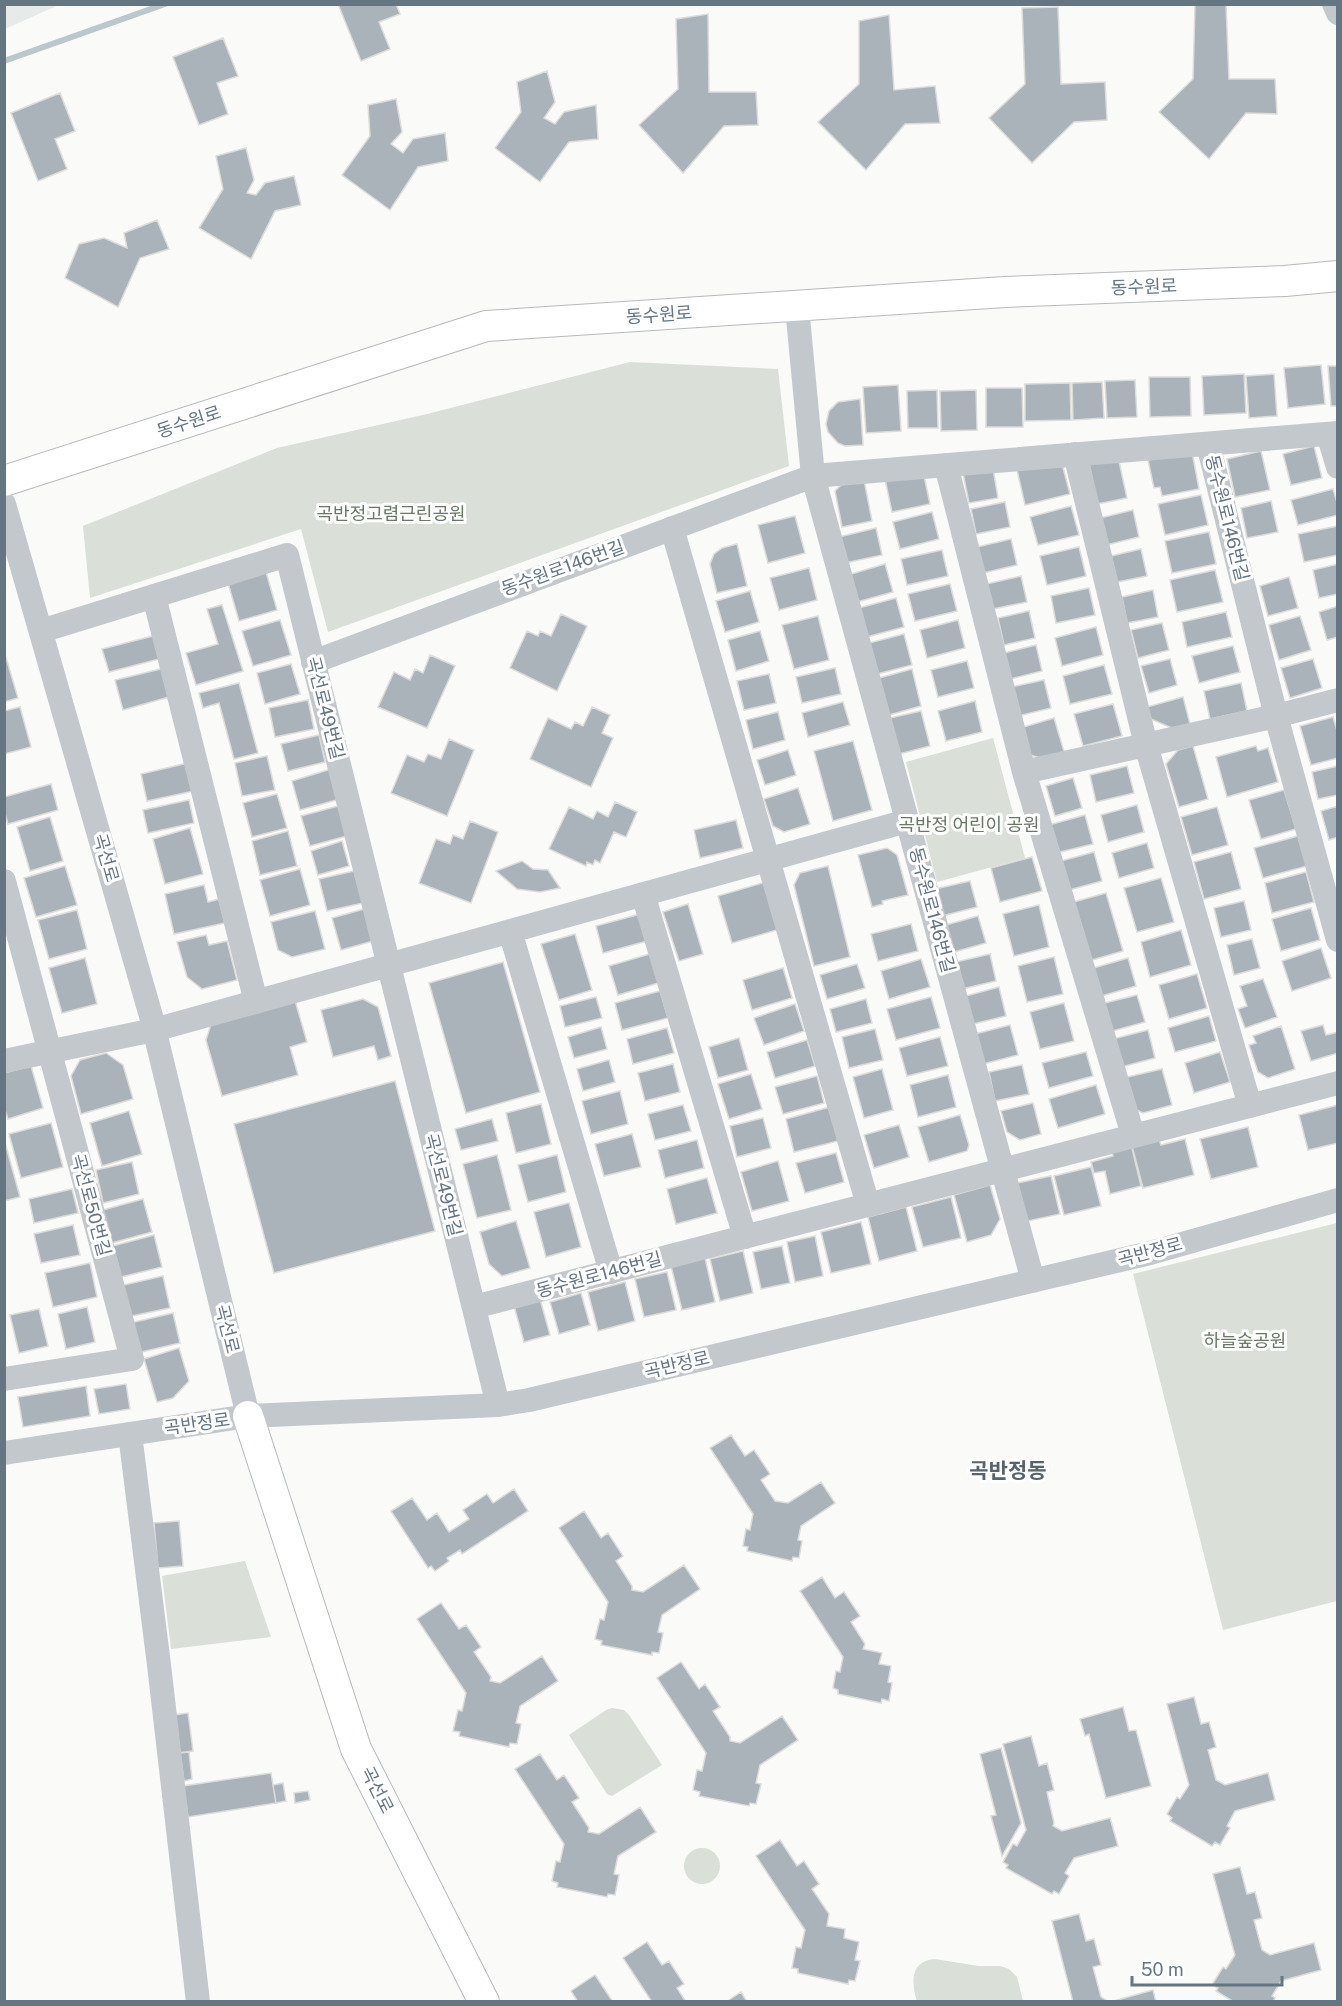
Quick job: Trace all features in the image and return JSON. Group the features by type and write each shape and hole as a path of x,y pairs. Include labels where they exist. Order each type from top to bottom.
{"main road":[{"name":"동수원로","path":"4,481 486,326 1005,292 1285,281 1338,276"},
{"name":"곡선로","path":"248,1416 356,1749 484,2001"}],"street":[{"path":"1334,4 1338,13"},
{"name":"동수원로146번길","path":"796,307 813,476 1033,1281"},
{"name":"동수원로146번길","path":"314,662 813,476 1333,434 1338,467"},
{"name":"동수원로146번길","path":"1208,444 1276,716 1338,940"},
{"path":"1075,454 1146,745 1251,1106"},
{"path":"946,465 1024,772 1133,1135"},
{"name":"곡선로","path":"4,504 154,1030 248,1416"},
{"path":"672,528 868,1205"},
{"name":"곡선로49번길","path":"154,596 287,555 498,1405"},
{"path":"41,631 154,596 256,1002"},
{"path":"1024,772 1338,700"},
{"path":"4,1061 154,1030 907,821"},
{"name":"곡선로50번길","path":"4,880 132,1359 4,1379"},
{"path":"643,894 745,1237"},
{"path":"510,931 610,1272"},
{"name":"동수원로146번길","path":"474,1307 1338,1083"},
{"name":"곡반정로","path":"4,1453 248,1416 498,1405 529,1400 1150,1254 1338,1200"},
{"path":"129,1434 159,1665 198,2001"}],"shaded area":[{"path":"5,4 59,4 59,5 5,29"}],"green space":[{"name":"곡반정고렴근린공원","path":"630,362 778,369 789,466 328,632 301,529 90,598 83,526 277,448 427,414"},
{"name":"곡반정 어린이 공원","path":"993,738 1025,858 937,882 906,762"},
{"name":"하늘숲공원","path":"1337,1223 1337,1601 1223,1630 1133,1274"},
{"path":"245,1561 271,1637 171,1649 162,1576"},
{"path":"612,1708 624,1710 629,1715 662,1765 612,1796 607,1794 569,1735"},
{"path":"702,1848 715,1853 720,1866 715,1879 702,1884 689,1879 684,1866 689,1853"},
{"path":"935,1959 1009,1969 1017,1977 1023,2001 917,2001 914,1974 921,1964"}],"building":[{"path":"338,4 396,4 400,14 379,22 390,49 361,61"},
{"path":"1226,4 1229,79 1275,79 1277,114 1246,113 1209,159 1159,112 1193,79 1195,5"},
{"path":"1058,7 1061,84 1105,82 1107,120 1074,122 1032,163 989,118 1025,84 1022,8"},
{"path":"708,14 709,92 756,92 758,125 724,126 683,173 639,125 678,89 676,19"},
{"path":"889,15 894,90 935,86 940,123 905,124 866,170 818,122 859,84 859,21"},
{"path":"223,38 238,76 217,83 228,114 199,125 173,57"},
{"path":"547,71 555,102 544,118 555,124 564,112 596,105 598,139 569,142 540,182 495,148 521,112 517,82"},
{"path":"60,93 75,131 55,139 67,169 38,181 11,113"},
{"path":"396,99 402,132 391,144 403,153 413,139 445,133 448,161 418,167 390,210 342,175 370,136 368,105"},
{"path":"246,148 254,180 247,193 256,195 265,183 294,176 301,205 275,211 251,259 199,228 223,189 216,156"},
{"path":"157,220 169,249 140,258 118,307 65,278 79,244 104,238 127,248 124,233"},
{"path":"1321,365 1325,404 1288,408 1284,368"},
{"path":"1328,366 1338,366 1338,406 1331,406"},
{"path":"1244,374 1246,413 1204,415 1202,376"},
{"path":"1274,374 1277,416 1249,418 1246,376"},
{"path":"1149,377 1190,377 1191,416 1150,417"},
{"path":"1135,380 1137,417 1107,418 1105,381"},
{"path":"1102,382 1104,418 1073,420 1072,383"},
{"path":"1070,383 1071,420 1025,421 1025,384"},
{"path":"898,385 901,431 866,433 863,387"},
{"path":"986,388 1022,388 1023,427 986,427"},
{"path":"937,390 938,428 908,428 907,391"},
{"path":"976,390 977,430 941,431 940,391"},
{"path":"860,399 863,445 845,446 838,443 828,432 826,424 829,411 838,402"},
{"path":"1314,446 1322,478 1291,485 1283,454"},
{"path":"1261,451 1270,490 1235,497 1227,459"},
{"path":"1192,452 1199,489 1162,496 1160,487 1154,488 1148,460"},
{"path":"1118,457 1127,498 1097,504 1089,463"},
{"path":"1061,460 1070,494 1025,505 1017,470"},
{"path":"992,463 998,498 969,503 962,468"},
{"path":"923,471 930,504 892,512 885,479"},
{"path":"864,480 872,521 842,527 835,491 841,485"},
{"path":"1333,489 1338,515 1298,525 1291,500"},
{"path":"1201,495 1208,525 1165,535 1158,504"},
{"path":"1271,501 1278,532 1247,538 1241,508"},
{"path":"1005,502 1010,527 976,534 971,509"},
{"path":"1071,506 1079,535 1038,545 1030,517"},
{"path":"1133,510 1139,537 1106,545 1100,518"},
{"path":"932,512 939,539 900,549 893,522"},
{"path":"795,516 805,553 768,563 758,525"},
{"path":"1338,526 1338,555 1304,562 1298,534"},
{"path":"876,528 882,555 845,563 839,537"},
{"path":"1209,532 1216,564 1172,573 1165,541"},
{"path":"1011,539 1017,565 983,573 977,547"},
{"path":"737,544 747,586 717,593 710,564 714,554 722,548"},
{"path":"1079,547 1086,576 1047,585 1040,556"},
{"path":"1141,549 1147,576 1117,582 1111,556"},
{"path":"942,550 948,576 907,585 901,559"},
{"path":"885,564 893,592 857,602 848,575"},
{"path":"1338,564 1338,594 1319,598 1313,570"},
{"path":"809,568 817,600 779,610 770,578"},
{"path":"1215,570 1223,602 1177,612 1170,580"},
{"path":"266,572 277,610 239,621 228,583"},
{"path":"1021,576 1027,602 988,610 982,585"},
{"path":"1289,577 1298,608 1268,616 1260,586"},
{"path":"950,584 957,611 915,621 908,594"},
{"path":"1089,588 1095,615 1056,623 1051,596"},
{"path":"1153,590 1158,617 1127,623 1122,597"},
{"path":"750,591 759,622 725,632 716,601"},
{"path":"896,598 904,627 863,638 855,609"},
{"path":"222,605 243,671 196,685 186,653 218,644 207,609"},
{"path":"1338,606 1338,637 1327,640 1319,612"},
{"path":"1029,611 1035,638 1004,645 998,618"},
{"path":"1226,612 1232,637 1187,647 1182,622"},
{"path":"561,614 587,626 557,691 510,668 527,631 538,636 540,631 551,636"},
{"path":"818,616 829,660 794,669 782,625"},
{"path":"1300,616 1311,650 1279,660 1269,625"},
{"path":"280,620 291,655 253,666 242,631"},
{"path":"958,620 965,648 927,658 920,630"},
{"path":"1162,623 1169,650 1138,658 1131,630"},
{"path":"1096,627 1103,655 1062,666 1055,638"},
{"path":"760,631 769,661 736,671 728,640"},
{"path":"904,634 912,665 877,674 869,643"},
{"path":"153,636 159,659 109,672 102,649"},
{"path":"1036,645 1042,671 1010,679 1004,653"},
{"path":"1233,646 1240,672 1199,683 1192,656"},
{"path":"4,651 18,698 4,702"},
{"path":"430,655 455,666 427,728 378,707 394,672 410,680 415,669 423,673"},
{"path":"1170,659 1177,685 1149,693 1141,666"},
{"path":"1313,659 1322,688 1290,698 1281,668"},
{"path":"967,661 974,688 938,697 931,670"},
{"path":"291,664 300,694 265,704 257,673"},
{"path":"1104,665 1112,694 1070,704 1063,676"},
{"path":"835,668 841,694 802,703 796,677"},
{"path":"161,669 169,697 123,710 115,680"},
{"path":"912,669 921,706 889,715 879,678"},
{"path":"769,674 776,703 744,710 737,681"},
{"path":"1044,680 1051,708 1018,716 1011,687"},
{"path":"239,683 258,753 234,759 219,703 203,708 199,693"},
{"path":"1241,683 1247,711 1210,719 1204,691"},
{"path":"1183,697 1190,724 1174,729 1151,719 1147,707"},
{"path":"308,700 314,729 275,737 269,708"},
{"path":"975,701 982,732 946,741 938,711"},
{"path":"843,702 850,725 808,737 802,713"},
{"path":"1113,704 1122,736 1083,746 1074,714"},
{"path":"20,707 31,747 4,754 4,711"},
{"path":"592,707 610,715 602,733 613,738 591,787 530,759 548,718 571,729 575,722 583,726"},
{"path":"921,711 930,746 899,754 890,718"},
{"path":"778,712 785,740 753,749 746,720"},
{"path":"1333,717 1338,734 1338,758 1311,765 1300,726"},
{"path":"1054,718 1065,755 1047,760 1024,753 1017,729"},
{"path":"319,735 325,762 288,771 281,744"},
{"path":"449,739 474,750 447,816 391,793 407,755 424,762 428,754 441,759"},
{"path":"853,741 872,810 833,821 814,751"},
{"path":"1193,746 1208,799 1179,807 1166,764 1178,750"},
{"path":"1256,746 1258,751 1268,748 1278,782 1227,797 1216,757"},
{"path":"788,750 796,775 765,785 757,760"},
{"path":"267,756 275,790 242,796 235,763"},
{"path":"188,763 194,791 147,801 141,774"},
{"path":"1127,766 1134,793 1096,802 1090,775"},
{"path":"1338,766 1338,795 1318,799 1312,772"},
{"path":"331,769 340,799 300,810 292,781"},
{"path":"1073,778 1082,808 1055,816 1046,786"},
{"path":"51,784 58,810 8,824 4,810 4,797"},
{"path":"798,788 810,824 784,832 773,826 764,799"},
{"path":"1284,790 1296,829 1261,839 1249,800"},
{"path":"277,794 287,828 252,837 243,803"},
{"path":"189,800 194,823 148,833 143,810"},
{"path":"615,802 637,812 626,837 614,832 600,863 595,860 593,865 587,862 586,866 549,849 569,807 593,819 597,811 608,817"},
{"path":"1137,805 1144,832 1108,842 1101,815"},
{"path":"338,806 347,836 310,846 301,816"},
{"path":"1338,806 1338,837 1329,840 1321,811"},
{"path":"1217,807 1228,845 1192,855 1181,817"},
{"path":"1085,815 1093,844 1056,853 1049,825"},
{"path":"50,817 63,861 30,871 17,827"},
{"path":"736,820 743,848 700,858 694,830"},
{"path":"470,821 498,832 471,903 419,883 436,839 450,844 453,835 463,839"},
{"path":"190,828 203,874 165,884 153,839"},
{"path":"288,831 297,866 260,875 252,841"},
{"path":"1298,836 1307,866 1263,878 1254,848"},
{"path":"342,841 349,866 318,875 311,851"},
{"path":"1147,843 1154,868 1119,878 1112,853"},
{"path":"887,848 897,855 908,895 882,901 883,904 872,907 858,855"},
{"path":"1094,852 1102,881 1069,890 1061,861"},
{"path":"1231,852 1241,889 1204,899 1194,862"},
{"path":"1032,857 1042,891 1000,902 991,868"},
{"path":"522,861 533,869 548,870 560,888 540,892 517,889 496,871"},
{"path":"65,866 77,905 36,917 24,878"},
{"path":"828,866 850,957 814,966 794,885 800,873"},
{"path":"300,869 310,905 270,916 260,880"},
{"path":"354,871 363,903 327,911 319,879"},
{"path":"1306,872 1314,902 1272,913 1265,883"},
{"path":"1161,878 1174,922 1137,932 1124,888"},
{"path":"970,881 977,907 942,916 935,889"},
{"path":"766,882 780,929 732,943 718,896"},
{"path":"204,885 208,902 219,899 225,923 174,934 165,894"},
{"path":"1106,893 1123,951 1092,960 1070,903"},
{"path":"1244,901 1251,930 1221,937 1214,908"},
{"path":"688,904 703,954 679,961 663,912"},
{"path":"1039,905 1049,947 1014,956 1003,914"},
{"path":"1311,908 1320,940 1281,951 1272,919"},
{"path":"364,909 373,941 341,950 332,918"},
{"path":"77,910 87,949 49,959 38,920"},
{"path":"315,911 325,949 292,957 278,950 271,922"},
{"path":"644,913 651,940 603,953 596,926"},
{"path":"978,916 986,943 954,952 946,925"},
{"path":"911,924 918,951 878,961 871,934"},
{"path":"1181,930 1191,965 1150,977 1141,942"},
{"path":"575,934 592,990 559,1000 541,944"},
{"path":"206,935 209,945 227,941 237,980 202,989 187,977 177,942"},
{"path":"1252,939 1260,968 1234,975 1227,945"},
{"path":"1321,948 1331,978 1292,991 1282,961"},
{"path":"653,953 662,982 618,995 609,966"},
{"path":"990,954 996,981 962,989 956,962"},
{"path":"1054,957 1063,994 1027,1002 1018,966"},
{"path":"85,958 97,1004 62,1013 49,968"},
{"path":"1128,958 1136,986 1098,997 1090,969"},
{"path":"921,959 930,987 889,999 881,971"},
{"path":"503,962 540,1092 466,1113 429,983"},
{"path":"857,964 865,988 827,999 820,975"},
{"path":"783,968 792,998 752,1010 743,980"},
{"path":"1197,974 1207,1008 1169,1019 1159,985"},
{"path":"1263,979 1277,1017 1245,1028 1238,1009 1247,1006 1240,986"},
{"path":"999,987 1006,1016 973,1024 966,996"},
{"path":"660,991 668,1018 622,1030 615,1003"},
{"path":"1137,995 1145,1022 1109,1032 1101,1004"},
{"path":"294,997 307,1042 290,1047 298,1075 222,1096 206,1040 212,1021"},
{"path":"596,997 602,1018 565,1027 560,1006"},
{"path":"931,997 940,1028 896,1040 887,1009"},
{"path":"363,999 378,1007 391,1056 378,1060 374,1046 333,1057 321,1010"},
{"path":"866,999 872,1023 836,1032 830,1009"},
{"path":"1064,1003 1074,1041 1040,1049 1030,1012"},
{"path":"795,1004 804,1031 764,1045 754,1018"},
{"path":"1209,1016 1216,1041 1175,1052 1168,1028"},
{"path":"1010,1025 1018,1055 983,1064 975,1034"},
{"path":"1323,1025 1326,1035 1338,1032 1338,1053 1311,1061 1301,1031"},
{"path":"1281,1026 1295,1069 1268,1078 1258,1072 1249,1045 1256,1043 1253,1036"},
{"path":"601,1027 607,1049 574,1058 568,1037"},
{"path":"667,1028 674,1053 633,1064 627,1039"},
{"path":"875,1029 883,1060 849,1068 842,1037"},
{"path":"1148,1030 1155,1058 1121,1067 1113,1039"},
{"path":"940,1037 948,1066 907,1076 899,1048"},
{"path":"739,1038 748,1070 718,1078 709,1047"},
{"path":"807,1040 815,1066 775,1078 767,1052"},
{"path":"1086,1052 1093,1076 1049,1088 1042,1063"},
{"path":"1220,1052 1230,1082 1194,1093 1185,1063"},
{"path":"106,1053 123,1065 133,1099 81,1114 71,1076 80,1060"},
{"path":"609,1060 615,1082 583,1091 577,1069"},
{"path":"673,1064 680,1092 645,1101 638,1073"},
{"path":"1022,1065 1029,1094 995,1101 989,1072"},
{"path":"31,1066 43,1108 8,1119 4,1107 4,1073"},
{"path":"882,1069 893,1110 864,1118 853,1077"},
{"path":"1162,1069 1172,1105 1143,1113 1130,1107 1123,1078"},
{"path":"751,1074 762,1109 729,1119 718,1084"},
{"path":"948,1075 956,1107 918,1117 910,1085"},
{"path":"817,1076 824,1103 783,1114 775,1087"},
{"path":"395,1081 435,1231 274,1273 234,1124"},
{"path":"1096,1085 1105,1114 1058,1128 1049,1099"},
{"path":"620,1091 628,1124 591,1134 582,1101"},
{"path":"1033,1103 1041,1134 1020,1140 1007,1132 1001,1111"},
{"path":"541,1104 551,1144 516,1153 506,1113"},
{"path":"683,1105 691,1131 655,1140 648,1114"},
{"path":"1338,1105 1338,1143 1308,1150 1299,1115"},
{"path":"830,1107 838,1141 794,1152 786,1119"},
{"path":"129,1111 142,1154 102,1166 90,1123"},
{"path":"960,1115 969,1145 967,1151 929,1162 918,1127"},
{"path":"763,1118 771,1148 737,1157 730,1126"},
{"path":"492,1119 498,1141 461,1150 455,1129"},
{"path":"51,1123 63,1167 21,1178 9,1134"},
{"path":"899,1125 909,1157 874,1168 864,1135"},
{"path":"1248,1127 1258,1167 1211,1179 1200,1139"},
{"path":"632,1134 641,1167 604,1176 595,1144"},
{"path":"4,1139 20,1197 4,1201"},
{"path":"1185,1139 1194,1175 1143,1188 1132,1146 1159,1140 1161,1145"},
{"path":"697,1140 704,1168 665,1178 658,1150"},
{"path":"1131,1144 1141,1186 1110,1194 1105,1171 1094,1173 1091,1162 1113,1156 1111,1149"},
{"path":"836,1153 844,1182 805,1193 796,1163"},
{"path":"497,1155 511,1210 477,1218 463,1164"},
{"path":"557,1155 566,1192 528,1202 518,1165"},
{"path":"778,1161 789,1201 752,1211 741,1172"},
{"path":"132,1162 139,1194 103,1203 96,1170"},
{"path":"1091,1167 1101,1206 1064,1215 1054,1176"},
{"path":"1051,1176 1060,1214 1028,1221 1008,1185"},
{"path":"707,1178 717,1213 676,1224 667,1189"},
{"path":"990,1185 1000,1219 991,1235 967,1242 954,1195"},
{"path":"72,1189 78,1213 34,1223 29,1199"},
{"path":"951,1197 961,1238 923,1247 912,1207"},
{"path":"143,1199 152,1232 108,1244 99,1211"},
{"path":"569,1203 581,1247 546,1257 534,1212"},
{"path":"906,1207 917,1251 879,1261 868,1217"},
{"path":"516,1221 530,1268 502,1276 489,1264 480,1232"},
{"path":"861,1222 871,1264 831,1273 821,1232"},
{"path":"73,1225 80,1255 41,1263 34,1234"},
{"path":"154,1235 162,1267 117,1278 109,1247"},
{"path":"815,1236 823,1276 795,1282 787,1242"},
{"path":"782,1246 790,1283 761,1289 753,1252"},
{"path":"743,1251 753,1293 720,1301 710,1259"},
{"path":"705,1258 715,1302 682,1310 671,1266"},
{"path":"90,1263 97,1297 53,1307 45,1273"},
{"path":"667,1272 676,1310 644,1317 635,1279"},
{"path":"163,1276 170,1308 122,1318 115,1287"},
{"path":"625,1282 635,1321 598,1331 588,1292"},
{"path":"581,1293 590,1325 559,1334 550,1302"},
{"path":"540,1299 550,1335 524,1342 514,1306"},
{"path":"87,1307 95,1342 66,1349 58,1314"},
{"path":"39,1309 48,1346 19,1353 10,1315"},
{"path":"173,1313 180,1343 133,1354 126,1324"},
{"path":"179,1348 189,1381 173,1398 157,1402 144,1359"},
{"path":"126,1384 130,1409 99,1414 94,1389"},
{"path":"86,1386 90,1416 23,1427 18,1397"},
{"path":"731,1435 745,1456 754,1450 770,1474 761,1480 775,1501 788,1503 821,1482 835,1503 801,1526 798,1540 802,1541 799,1558 793,1557 792,1561 747,1551 748,1547 743,1546 746,1529 750,1530 753,1514 710,1448"},
{"path":"514,1489 528,1511 462,1554 460,1550 447,1558 449,1561 435,1571 431,1566 428,1568 391,1511 412,1498 427,1520 437,1513 449,1532 469,1519 463,1510 487,1494 493,1503"},
{"path":"584,1511 601,1538 608,1533 623,1556 616,1561 632,1586 632,1590 643,1592 684,1565 700,1589 662,1615 658,1632 663,1633 659,1653 652,1652 652,1655 601,1645 602,1641 595,1639 600,1619 604,1620 608,1602 559,1528"},
{"path":"179,1521 183,1566 158,1568 154,1523"},
{"path":"822,1577 835,1598 844,1592 860,1616 851,1622 865,1644 863,1649 882,1653 879,1664 891,1666 888,1682 892,1683 889,1701 882,1699 881,1703 838,1694 838,1690 833,1688 836,1671 840,1672 843,1657 800,1591"},
{"path":"441,1603 459,1629 466,1625 481,1647 474,1652 491,1677 490,1681 500,1683 542,1656 558,1681 520,1706 516,1723 521,1724 517,1744 510,1743 509,1747 459,1736 460,1732 453,1731 458,1710 462,1711 466,1693 417,1619"},
{"path":"681,1662 699,1689 705,1684 720,1707 713,1711 730,1737 730,1741 740,1743 782,1716 798,1740 760,1765 756,1783 761,1784 756,1804 750,1803 749,1806 699,1796 700,1792 693,1790 697,1770 702,1771 706,1753 657,1678"},
{"path":"1194,1697 1201,1724 1209,1722 1216,1747 1208,1750 1216,1780 1225,1785 1268,1773 1275,1800 1235,1811 1227,1826 1230,1828 1220,1845 1215,1842 1212,1846 1170,1821 1172,1818 1167,1814 1177,1797 1180,1799 1189,1785 1167,1704"},
{"path":"1123,1707 1129,1731 1136,1730 1151,1786 1106,1798 1089,1734 1085,1736 1080,1719"},
{"path":"188,1713 193,1751 178,1753 174,1715"},
{"path":"1031,1736 1039,1766 1047,1763 1054,1790 1047,1792 1053,1826 1062,1831 1110,1818 1118,1846 1074,1858 1065,1873 1069,1876 1059,1894 1054,1891 1052,1894 1006,1868 1008,1865 1003,1862 1013,1844 1017,1846 1026,1830 1003,1744"},
{"path":"1001,1748 1021,1823 1002,1856 991,1816 996,1815 980,1754"},
{"path":"189,1752 192,1779 184,1781 180,1753"},
{"path":"540,1754 557,1780 564,1775 579,1798 572,1802 589,1828 588,1832 599,1834 640,1807 656,1832 618,1856 614,1874 619,1875 615,1895 608,1894 607,1897 557,1887 558,1883 552,1881 556,1861 560,1862 564,1844 515,1769"},
{"path":"271,1773 276,1803 188,1817 183,1786"},
{"path":"283,1783 286,1801 276,1803 273,1785"},
{"path":"308,1791 310,1800 295,1803 294,1793"},
{"path":"780,1840 797,1866 804,1861 819,1884 812,1889 829,1914 827,1926 845,1929 844,1938 859,1942 855,1960 860,1961 855,1981 849,1980 848,1984 798,1973 798,1969 792,1968 796,1947 801,1948 805,1930 756,1856"},
{"path":"1240,1867 1247,1894 1255,1892 1262,1918 1254,1920 1262,1950 1270,1955 1314,1943 1321,1970 1281,1981 1272,1996 1275,1998 1273,2002 1234,2002 1216,1991 1218,1988 1212,1985 1223,1967 1226,1969 1235,1955 1213,1874"},
{"path":"1079,1914 1086,1941 1094,1939 1101,1965 1093,1967 1101,1997 1109,2002 1073,2002 1052,1921"},
{"path":"647,1942 662,1965 669,1961 684,1984 677,1988 686,2002 652,2002 623,1958"},
{"path":"595,1975 613,2002 578,2002 571,1991"},
{"path":"1153,1990 1156,2002 1110,2002"},
{"path":"741,1992 747,2002 726,2002"}],"waterway":[{"path":"4,61 165,4"}],"district":[{"name":"곡반정동","path":"1008,1471"}]}
